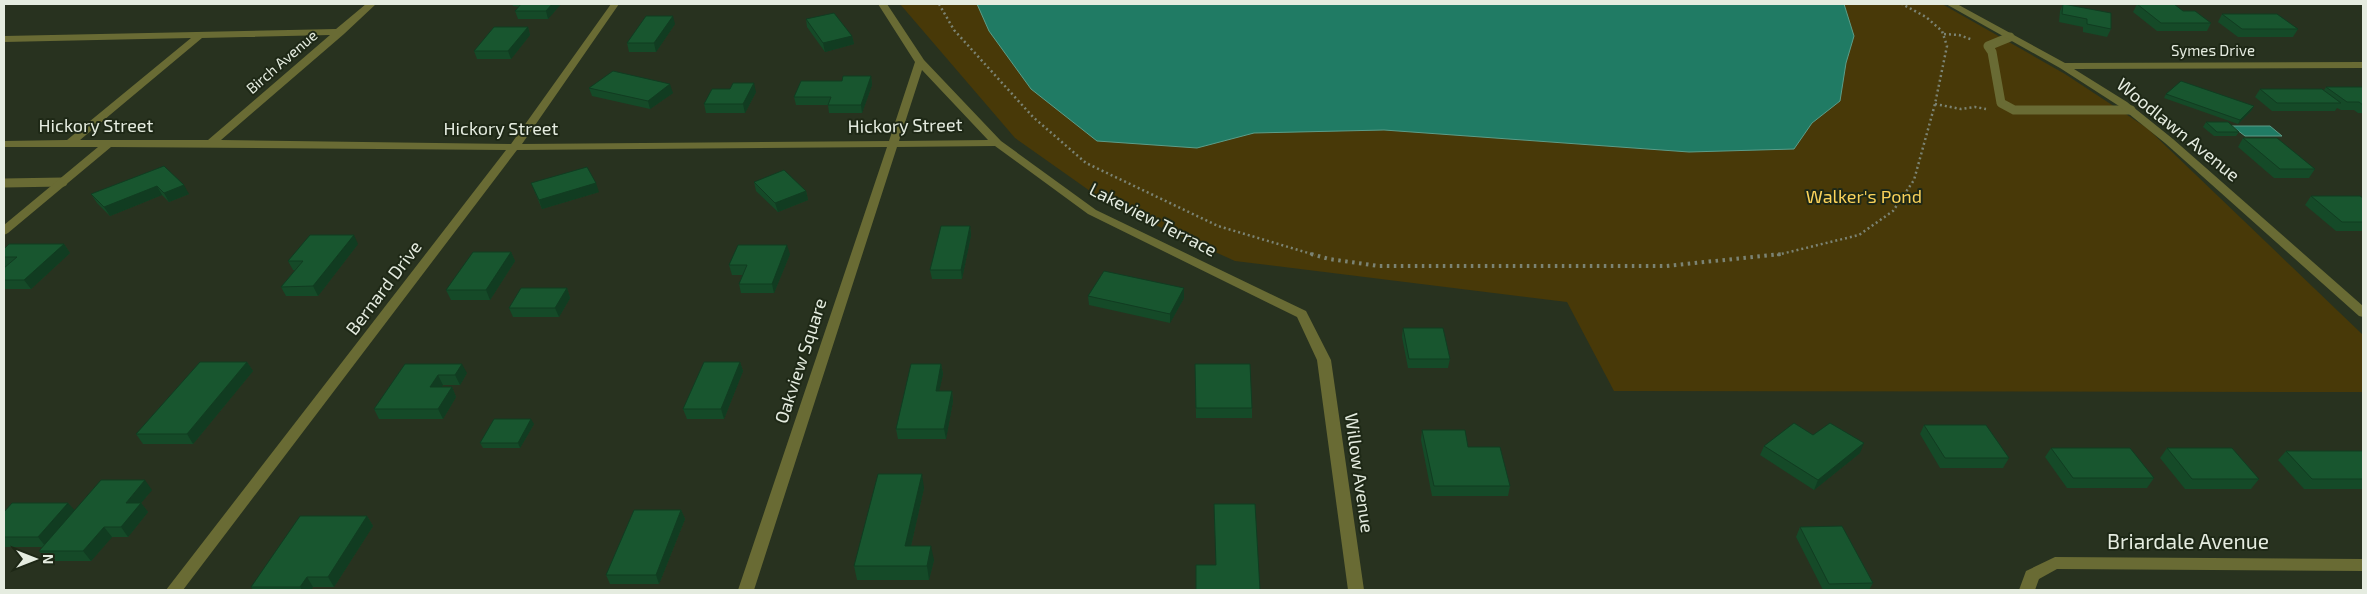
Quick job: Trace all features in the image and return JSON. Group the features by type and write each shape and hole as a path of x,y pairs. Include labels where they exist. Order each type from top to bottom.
{"street":[{"name":"Birch Avenue","path":"210,143 341,32 371,4"},
{"name":"Bernard Drive","path":"174,590 514,147 615,4"},
{"name":"Lakeview Terrace","path":"883,4 920,62 997,143 1092,212 1302,314 1324,360"},
{"name":"Woodlawn Avenue","path":"1950,4 2063,66 2130,110 2170,141 2363,313"},
{"path":"4,40 341,32"},
{"path":"70,144 200,35"},
{"path":"891,144 920,62"},
{"name":"Symes Drive","path":"2063,66 2363,65"},
{"name":"Hickory Street","path":"4,144 210,143 514,147 997,143"},
{"path":"4,231 108,144"},
{"name":"Oakview Square","path":"746,590 891,144"},
{"name":"Willow Avenue","path":"1324,360 1356,590"},
{"name":"Briardale Avenue","path":"2027,590 2032,575 2055,563 2363,565"}],"lane":[{"path":"2010,36 1988,46 1992,52 2000,102 2006,106 2014,110 2130,110"},
{"path":"4,183 63,182"}],"path":[{"path":"940,4 954,30 1033,116 1086,162 1218,226 1329,259 1379,266 1666,266 1776,255 1859,235 1893,212 1914,180 1935,104 1946,46 1944,34"},
{"path":"1902,4 1926,17 1944,34 1968,38 1988,46"},
{"path":"1935,104 1961,109 1975,107 1987,109 2006,106"}],"green space":[{"name":"Walker's Pond","path":"900,4 1942,4 2065,74 2147,128 2363,335 2363,392 1614,391 1567,302 1235,261 1107,203 1015,138"}],"water":[{"path":"977,4 1844,4 1854,36 1846,63 1840,101 1812,123 1794,149 1689,152 1384,130 1254,133 1197,148 1097,141 1031,89 989,31"},
{"path":"2232,126 2270,126 2282,136 2245,136"}],"building":[{"path":"521,4 552,4 546,11 515,11"},
{"path":"2063,4 2111,13 2111,29 2087,24 2087,19 2062,14"},
{"path":"2137,4 2174,4 2183,11 2195,11 2211,23 2161,23"},
{"path":"834,13 852,36 823,43 806,19"},
{"path":"2222,14 2277,14 2298,29 2242,29"},
{"path":"646,16 673,16 654,43 627,43"},
{"path":"494,27 528,27 508,51 474,51"},
{"path":"613,71 670,84 648,101 589,88"},
{"path":"843,76 871,76 861,105 828,105 831,97 794,97 801,81 842,81"},
{"path":"2181,81 2254,106 2240,120 2166,94"},
{"path":"733,83 754,83 743,104 704,104 712,89 730,89"},
{"path":"2326,87 2363,87 2363,105 2359,102 2347,102"},
{"path":"2260,89 2322,89 2341,103 2277,103"},
{"path":"2206,122 2228,122 2239,132 2217,132"},
{"path":"2243,138 2277,138 2315,169 2280,169"},
{"path":"164,166 184,185 164,193 157,186 104,207 91,194"},
{"path":"587,167 596,183 539,200 531,183"},
{"path":"784,170 806,191 775,203 754,182"},
{"path":"2311,196 2360,196 2363,198 2363,222 2342,222"},
{"path":"941,226 970,226 961,270 930,270"},
{"path":"310,235 354,235 313,286 281,287 303,261 288,261"},
{"path":"9,244 64,244 24,280 4,280 4,268 17,257 4,257 4,249"},
{"path":"738,245 787,245 772,284 739,284 747,265 729,265"},
{"path":"473,252 511,252 486,290 446,290"},
{"path":"1104,271 1184,288 1170,314 1088,296"},
{"path":"521,288 567,288 555,308 509,308"},
{"path":"1403,328 1443,328 1450,359 1409,359"},
{"path":"200,362 247,362 187,434 136,434"},
{"path":"704,362 740,362 721,409 683,409"},
{"path":"405,364 462,364 455,375 438,375 430,387 452,387 438,409 374,409"},
{"path":"911,364 941,364 936,391 952,391 944,429 896,429"},
{"path":"1195,364 1250,364 1252,408 1196,408"},
{"path":"494,419 531,419 518,443 480,443"},
{"path":"1794,423 1813,435 1830,423 1864,443 1818,480 1764,446"},
{"path":"1924,425 1986,425 2009,458 1945,458"},
{"path":"1422,430 1465,430 1468,447 1500,447 1510,486 1434,486"},
{"path":"2051,448 2130,448 2154,478 2073,478"},
{"path":"2167,448 2232,448 2259,479 2192,479"},
{"path":"2286,451 2363,451 2363,479 2312,479"},
{"path":"878,474 922,474 905,546 931,546 927,566 854,566"},
{"path":"101,480 145,480 126,503 141,503 121,527 104,527 83,551 39,551"},
{"path":"12,503 68,503 38,537 4,537 4,512"},
{"path":"1214,504 1255,504 1260,590 1196,590 1196,565 1216,565"},
{"path":"634,510 681,510 656,575 606,575"},
{"path":"300,516 367,516 328,577 307,577 300,587 251,587"},
{"path":"1842,526 1873,583 1829,584 1800,527"}]}
